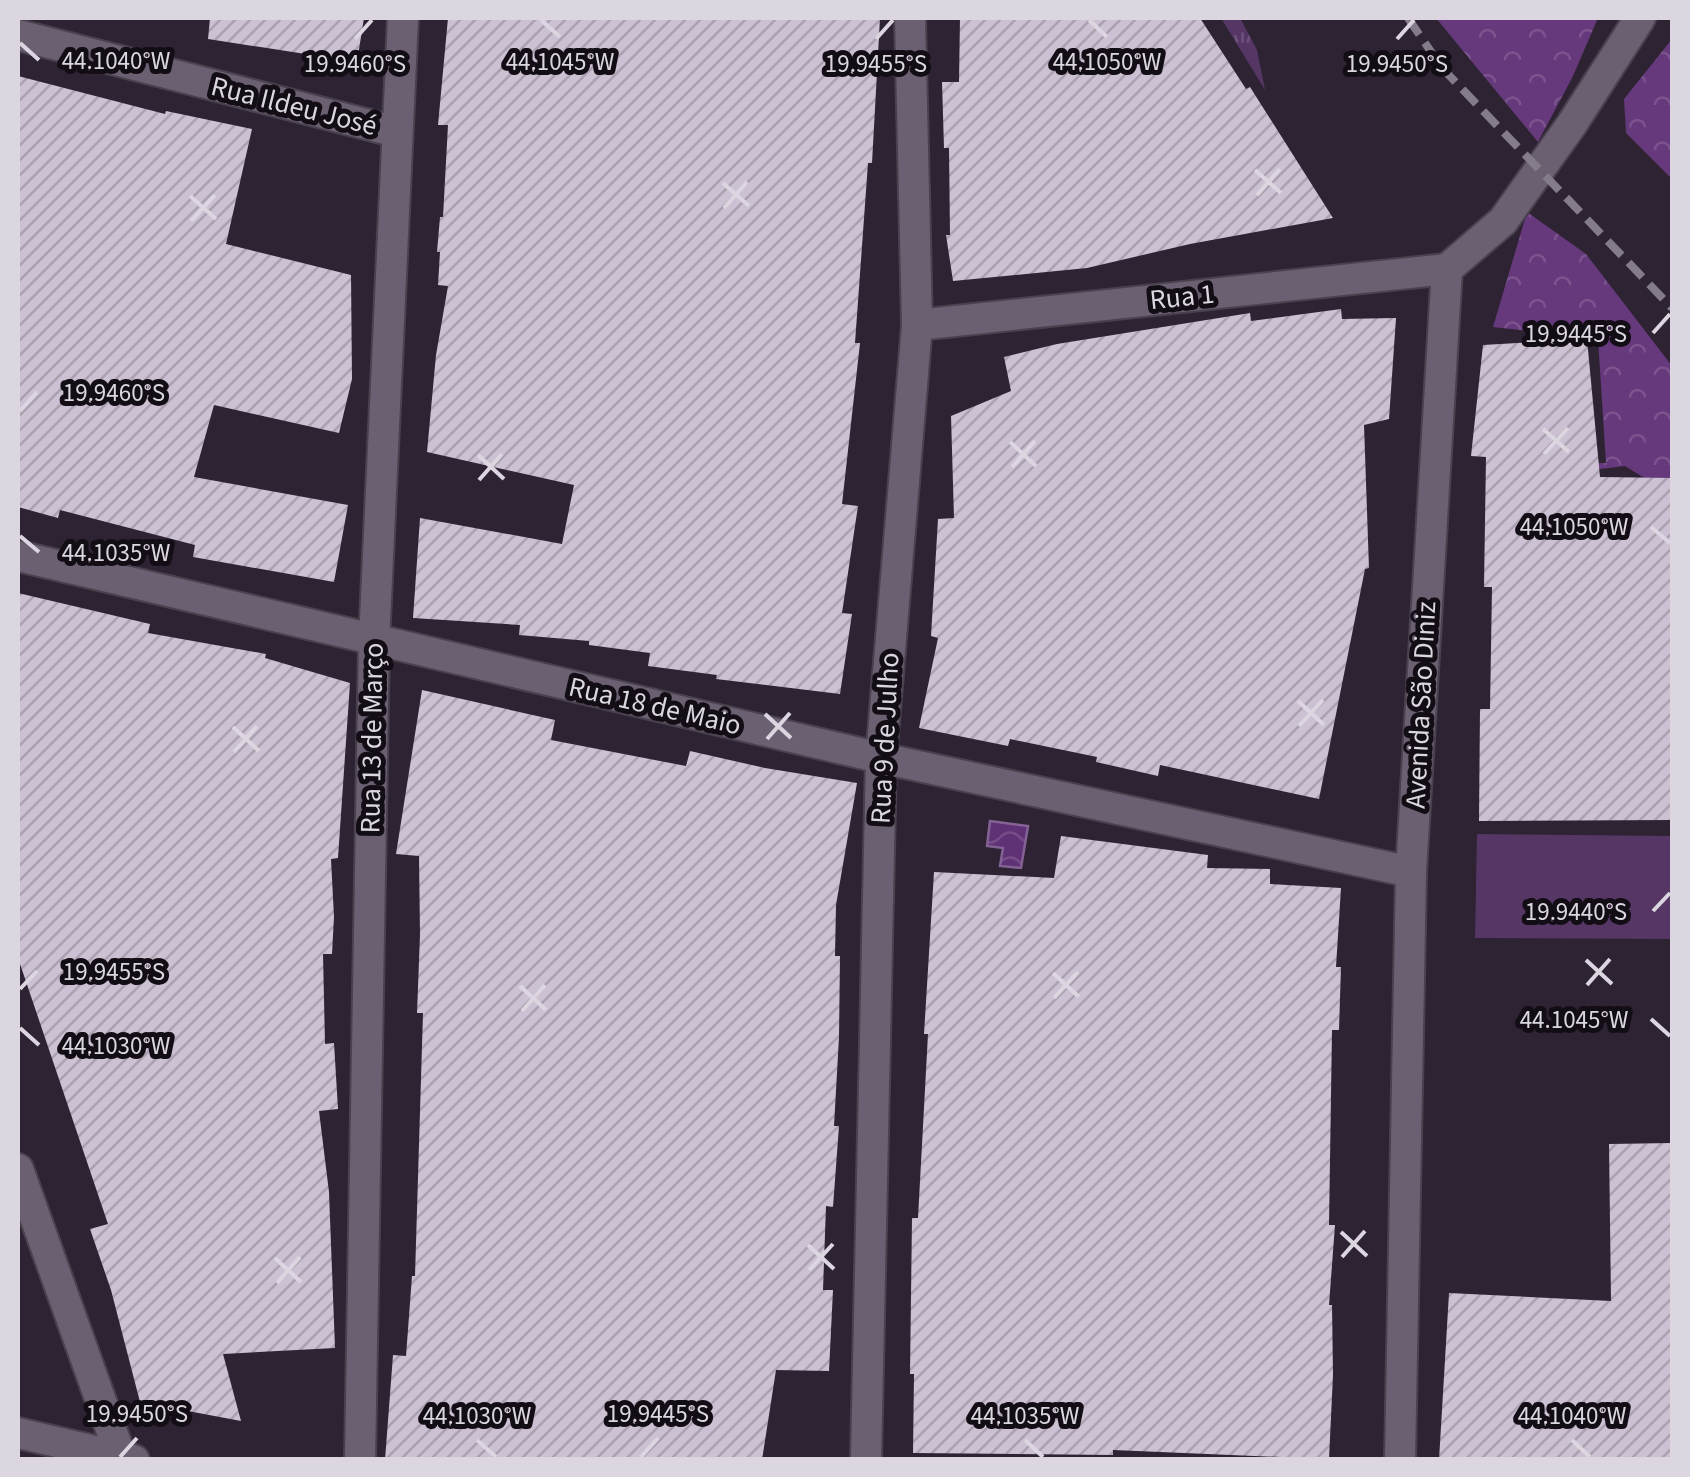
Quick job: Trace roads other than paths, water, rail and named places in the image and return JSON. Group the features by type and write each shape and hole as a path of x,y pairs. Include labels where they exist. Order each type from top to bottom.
{"street":[{"name":"Rua 13 de Março","path":"360,1460 374,642 404,18"},
{"name":"Rua 9 de Julho","path":"866,1460 881,758 917,326 910,18"},
{"path":"1447,269 1503,221 1640,18"},
{"name":"Rua Ildeu José","path":"18,35 397,132"},
{"name":"Rua 1","path":"917,326 1447,269"},
{"name":"Avenida São Diniz","path":"1400,1460 1411,872 1447,269"},
{"name":"Rua 18 de Maio","path":"18,556 881,758 1411,872"},
{"path":"18,1169 126,1459 58,1452 18,1433"}],"water":[{"path":"990,821 1028,826 1021,868 1000,866 1003,848 987,846"}],"railway":[{"path":"1408,18 1442,68 1672,308"}]}
